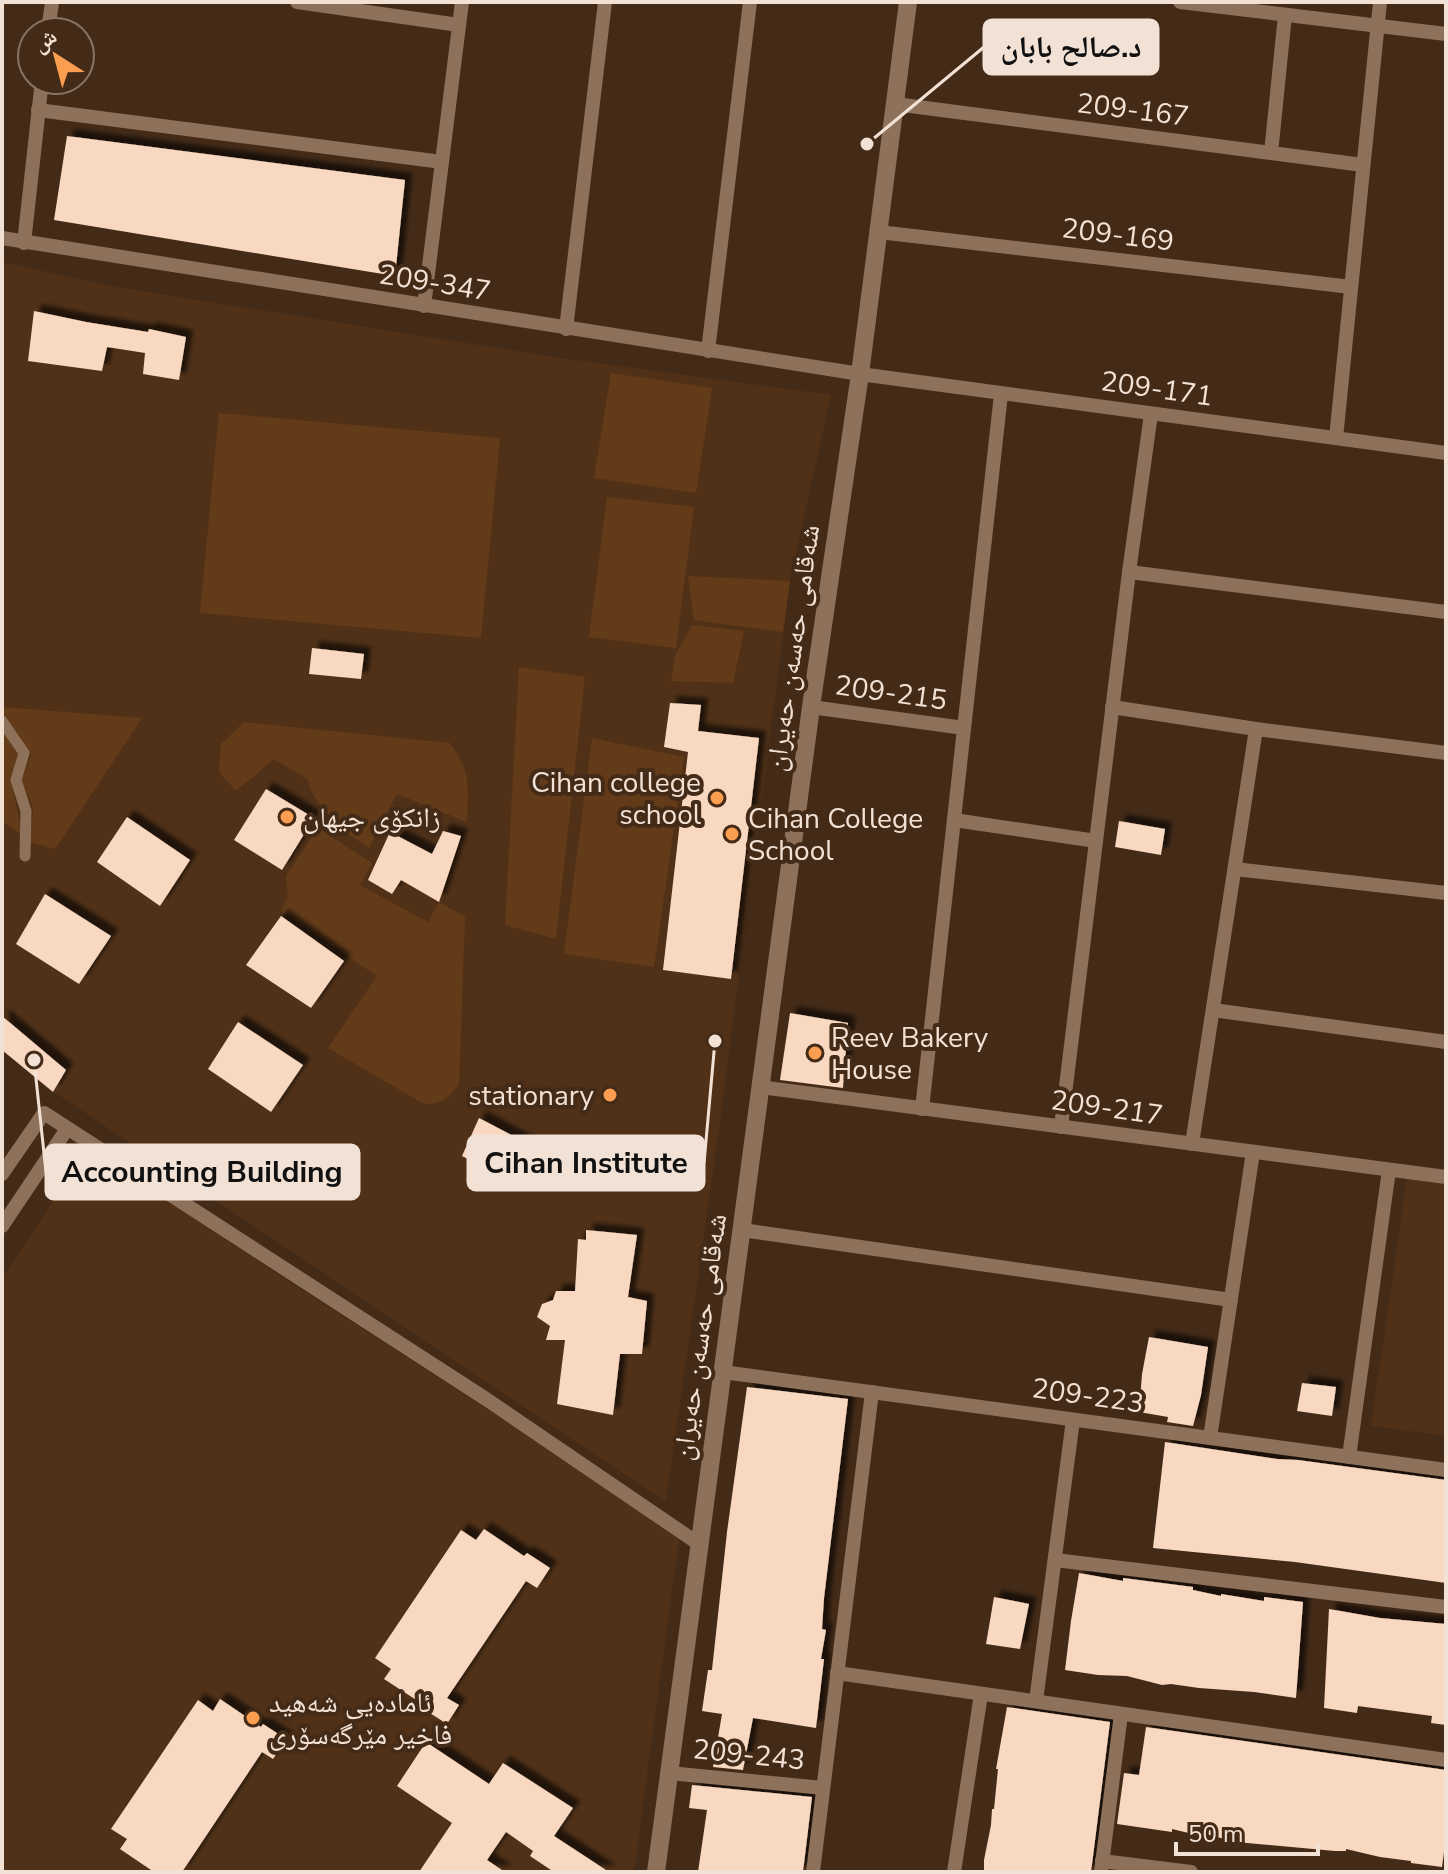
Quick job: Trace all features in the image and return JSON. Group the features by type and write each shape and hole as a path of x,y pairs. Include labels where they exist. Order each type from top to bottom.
{"street":[{"path":"297,2 459,25"},
{"path":"424,306 462,2"},
{"path":"566,329 605,2"},
{"path":"708,351 750,2"},
{"name":"شەقامی حەسەن حەیران","path":"656,1872 908,2"},
{"path":"1180,2 1446,34"},
{"path":"1336,438 1380,2"},
{"path":"1271,153 1285,15"},
{"path":"24,243 40,96"},
{"name":"209-167","path":"895,104 1363,165"},
{"path":"38,110 442,162"},
{"name":"209-169","path":"879,232 1351,287"},
{"name":"209-347","path":"2,238 860,374"},
{"name":"209-171","path":"860,374 1446,453"},
{"path":"922,1109 1001,394"},
{"path":"1061,1127 1151,414"},
{"path":"1129,572 1446,612"},
{"name":"209-215","path":"811,707 964,728"},
{"path":"1112,707 1446,753"},
{"path":"2,721 24,753 16,780 26,811 25,856"},
{"path":"1192,1144 1256,729"},
{"path":"954,820 1096,841"},
{"path":"1235,869 1446,893"},
{"path":"1213,1010 1446,1042"},
{"name":"209-217","path":"760,1087 1446,1177"},
{"path":"2,1174 44,1113 486,1399 699,1544"},
{"path":"2,1226 67,1129"},
{"path":"1210,1438 1253,1152"},
{"path":"1349,1457 1389,1170"},
{"path":"742,1230 1231,1300"},
{"name":"209-223","path":"723,1372 1446,1470"},
{"path":"813,1872 872,1392"},
{"path":"1036,1701 1073,1420"},
{"path":"1055,1560 1446,1607"},
{"path":"837,1673 1446,1760"},
{"path":"954,1872 981,1694"},
{"path":"1121,1714 1102,1866 1191,1872"},
{"name":"209-243","path":"669,1773 823,1788"}],"shaded area":[{"name":"زانکۆی جیھان","path":"2,262 111,286 554,357 831,395 790,581 722,1107 666,1502 54,1092 2,1050"},
{"path":"611,373 712,388 696,493 594,478"},
{"path":"219,413 500,438 481,638 200,613"},
{"path":"607,497 694,507 676,648 589,637"},
{"path":"688,576 790,581 783,632 694,620"},
{"path":"692,625 744,631 733,683 671,681 675,656"},
{"path":"519,667 585,677 556,939 505,925"},
{"path":"2,707 142,718 55,849 30,842 33,807 21,781 31,755"},
{"path":"244,722 450,743 465,772 467,822 397,794 369,848 330,822 307,779 274,759 236,791 219,772 221,744"},
{"path":"2,730 18,753 11,778 22,835 2,821"},
{"path":"592,738 684,757 654,967 564,954"},
{"path":"318,828 372,863 360,885 428,922 439,902 465,917 459,1085 440,1102 424,1104 328,1048 377,976 281,911 288,896 286,876"},
{"path":"87,1149 570,1462 679,1539 634,1872 2,1872 2,1279"},
{"path":"1407,1177 1446,1182 1446,1436 1371,1426"}],"building":[{"path":"67,136 405,180 395,276 54,220"},
{"path":"34,311 186,337 179,380 143,374 145,353 107,347 102,371 28,361"},
{"path":"312,648 364,654 361,679 309,674"},
{"name":"Cihan college school","path":"670,703 701,705 698,731 759,738 731,979 663,970 688,752 664,747"},
{"path":"266,789 314,818 282,870 234,840"},
{"path":"127,817 190,860 160,906 97,862"},
{"path":"1119,821 1165,829 1161,855 1115,847"},
{"path":"443,831 461,836 439,902 401,880 392,894 368,880 390,832 432,854"},
{"path":"45,894 111,936 79,984 16,944"},
{"path":"281,916 344,961 311,1008 246,965"},
{"name":"Reev Bakery House","path":"790,1013 848,1023 843,1088 780,1080"},
{"path":"2,1016 66,1070 53,1092 2,1050"},
{"path":"238,1022 303,1065 271,1112 208,1069"},
{"path":"479,1118 555,1158 540,1190 506,1172 503,1177 462,1156"},
{"path":"586,1230 637,1235 628,1297 647,1301 642,1354 620,1354 613,1415 557,1404 565,1340 546,1340 550,1326 537,1317 542,1304 553,1300 556,1291 575,1291 578,1239 586,1240"},
{"path":"1149,1337 1208,1347 1193,1426 1167,1422 1168,1417 1139,1412"},
{"path":"1302,1383 1336,1387 1332,1416 1297,1411"},
{"path":"747,1387 848,1399 824,1598 822,1629 826,1630 816,1728 753,1718 743,1770 713,1767 722,1714 702,1711 708,1670 712,1670"},
{"path":"1165,1442 1446,1480 1446,1583 1295,1562 1153,1548"},
{"path":"484,1529 524,1556 527,1553 550,1568 537,1588 526,1581 447,1698 459,1705 447,1724 384,1679 391,1669 375,1658 461,1530 476,1540"},
{"path":"1079,1573 1123,1581 1123,1578 1193,1587 1193,1590 1221,1596 1303,1602 1296,1698 1162,1685 1127,1676 1065,1670"},
{"path":"994,1597 1029,1604 1020,1649 986,1644"},
{"path":"1329,1609 1380,1618 1446,1624 1446,1725 1431,1723 1432,1716 1358,1706 1357,1713 1324,1708"},
{"path":"220,1699 261,1727 263,1724 286,1739 273,1759 262,1752 182,1872 154,1872 120,1849 127,1839 111,1829 198,1700 213,1711"},
{"path":"1007,1707 1110,1722 1091,1872 984,1872"},
{"path":"1146,1727 1446,1770 1446,1836 1442,1867 1346,1849 1335,1851 1236,1842 1202,1833 1201,1836 1172,1829 1172,1832 1117,1824 1124,1773 1139,1775"},
{"path":"426,1742 489,1784 503,1763 573,1808 554,1836 609,1872 554,1872 530,1856 533,1851 506,1832 487,1860 505,1872 419,1872 452,1823 397,1786"},
{"path":"692,1785 812,1797 803,1872 698,1872 707,1810 689,1808"}],"place":[{"name":"د.صالح بابان","path":"867,144"},
{"name":"Cihan college school","path":"717,798"},
{"name":"زانکۆی جیھان","path":"287,817"},
{"name":"Cihan College School","path":"732,834"},
{"name":"Cihan Institute","path":"715,1041"},
{"name":"Reev Bakery House","path":"815,1053"},
{"name":"Accounting Building","path":"34,1060"},
{"name":"stationary","path":"610,1095"},
{"name":"ئامادەیی شەهید فاخیر مێرگەسۆری","path":"253,1718"}]}
